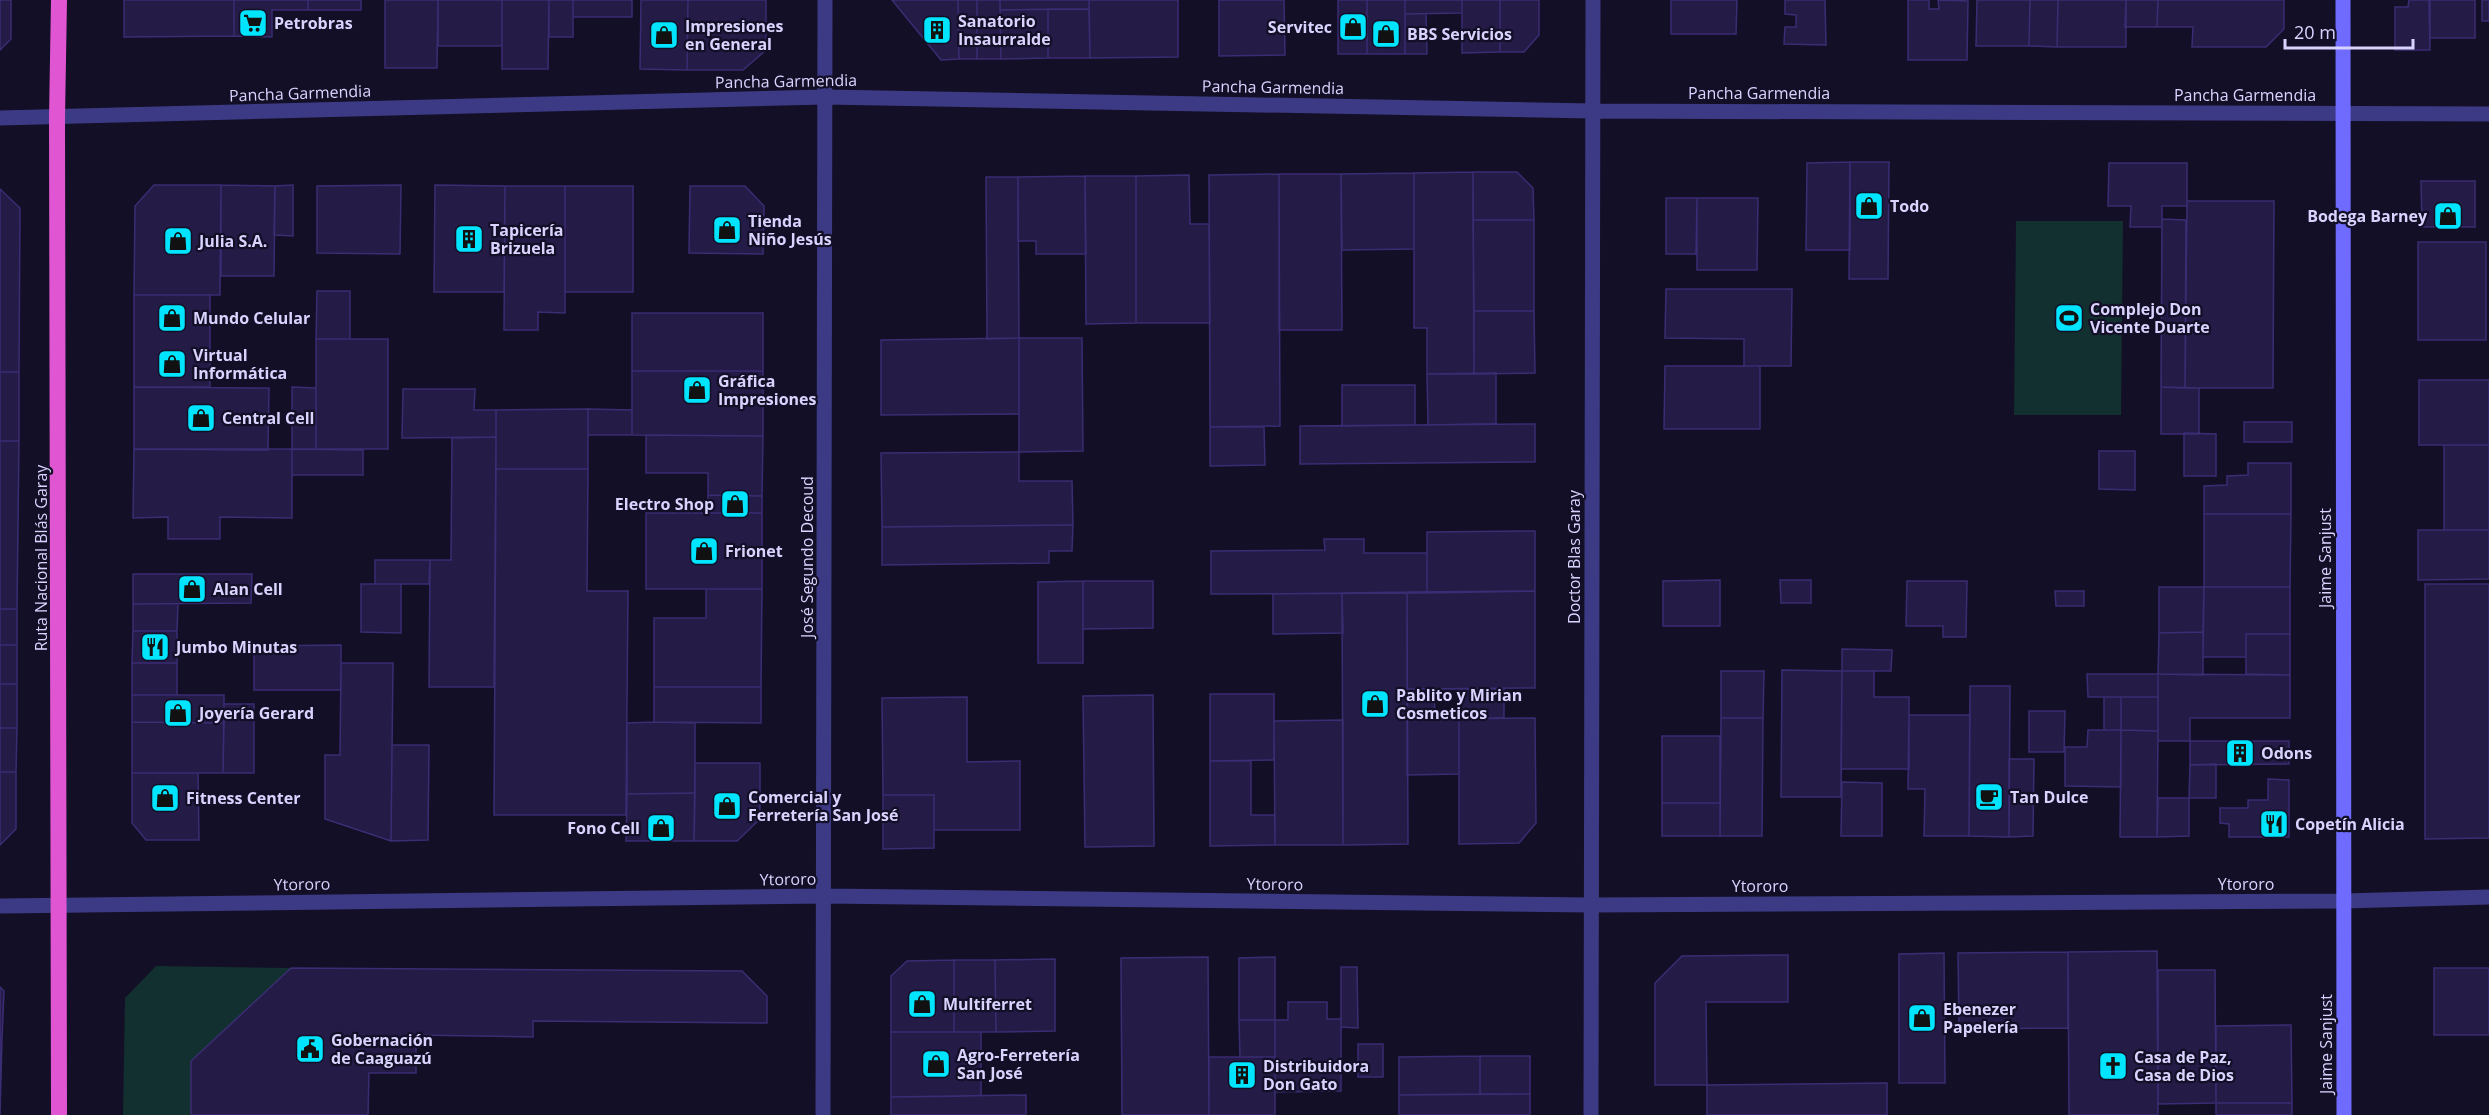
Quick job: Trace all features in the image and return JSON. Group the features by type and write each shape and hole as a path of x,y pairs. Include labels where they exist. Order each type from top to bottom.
{"highway":[{"name":"Ruta Nacional Blás Garay","path":"59,0 57,118 59,1115"}],"main road":[{"name":"Jaime Sanjust","path":"2343,0 2344,1115"}],"street":[{"name":"José Segundo Decoud","path":"823,1115 825,0"},
{"name":"Doctor Blas Garay","path":"1591,1115 1593,0"},
{"name":"Pancha Garmendia","path":"0,118 825,97 1593,111 2489,114"},
{"name":"Ytororo","path":"0,906 825,896 1592,905 2344,901 2489,897"}],"green space":[{"name":"Complejo Don Vicente Duarte","path":"2016,221 2123,221 2121,415 2014,415"},
{"path":"156,966 291,968 192,1061 191,1115 123,1115 125,998"}],"building":[{"path":"0,0 11,0 11,39 0,50"},
{"name":"Petrobras","path":"124,0 234,0 234,36 124,37"},
{"name":"Petrobras","path":"234,0 308,0 308,10 272,10 272,37 234,36"},
{"path":"308,0 361,0 361,10 308,10"},
{"path":"385,0 438,0 437,68 385,68"},
{"path":"438,0 502,0 502,46 438,46"},
{"path":"502,0 549,0 548,69 502,69"},
{"path":"549,0 573,0 573,37 549,37"},
{"path":"573,0 632,0 632,17 573,17"},
{"name":"Impresiones en General","path":"641,0 688,0 687,70 640,69"},
{"path":"688,0 766,0 766,50 743,70 687,70"},
{"name":"Sanatorio Insaurralde","path":"892,0 958,0 959,59 941,60"},
{"path":"958,0 977,0 977,59 959,59"},
{"path":"977,0 1000,0 1001,59 977,59"},
{"path":"1000,0 1089,0 1089,9 1000,10"},
{"path":"1089,0 1178,0 1178,57 1090,58"},
{"path":"1219,0 1284,0 1285,55 1219,56"},
{"name":"Servitec","path":"1338,0 1367,0 1367,54 1338,54"},
{"name":"BBS Servicios","path":"1367,0 1405,0 1405,54 1367,54"},
{"path":"1405,0 1462,0 1462,13 1405,14"},
{"path":"1462,0 1500,0 1500,52 1462,53"},
{"path":"1500,0 1539,0 1539,35 1524,52 1500,52"},
{"path":"1671,0 1737,0 1736,34 1671,34"},
{"path":"1785,0 1825,0 1826,45 1784,44 1785,27 1796,27 1796,15 1785,14"},
{"path":"1908,0 1929,0 1929,9 1939,9 1938,0 1968,1 1967,60 1908,60"},
{"path":"1977,0 2030,0 2029,46 1976,46"},
{"path":"2030,0 2058,0 2057,47 2029,46"},
{"path":"2058,0 2126,0 2126,47 2057,47"},
{"path":"2126,0 2158,0 2157,27 2125,27"},
{"path":"2158,0 2284,0 2284,29 2266,47 2192,47 2193,27 2157,27"},
{"path":"2409,0 2429,0 2430,50 2395,50 2395,7 2408,7"},
{"path":"2430,0 2475,0 2475,38 2430,38"},
{"path":"2482,0 2489,0 2489,21 2482,21"},
{"path":"1048,9 1089,9 1090,58 1048,58"},
{"path":"1048,9 1048,58 1001,59 1000,10"},
{"path":"1405,14 1426,14 1427,54 1405,54"},
{"path":"1850,162 1850,250 1806,250 1807,163"},
{"name":"Todo","path":"1850,162 1889,162 1888,279 1849,279"},
{"path":"2109,163 2187,163 2187,206 2162,206 2162,227 2130,227 2131,206 2108,206"},
{"path":"1473,172 1474,374 1427,374 1427,328 1414,328 1414,173"},
{"path":"1473,172 1517,172 1533,188 1534,220 1473,220"},
{"path":"1414,173 1414,249 1342,250 1341,174"},
{"path":"1279,174 1341,174 1342,330 1279,330"},
{"path":"1279,174 1280,426 1210,427 1209,175"},
{"path":"1189,175 1190,224 1209,224 1210,323 1136,323 1136,176"},
{"path":"1085,176 1136,176 1136,323 1086,324"},
{"path":"1085,176 1086,254 1036,254 1036,241 1018,241 1018,177"},
{"path":"986,177 1018,177 1019,338 987,339"},
{"path":"2421,181 2475,181 2475,227 2422,227"},
{"name":"Julia S.A.","path":"154,185 221,185 220,295 134,295 135,206"},
{"path":"221,185 275,186 274,276 221,276"},
{"path":"293,185 293,236 274,235 275,186"},
{"path":"401,185 400,254 317,253 317,186"},
{"name":"Tapicería Brizuela","path":"435,185 505,186 504,292 434,292"},
{"path":"505,186 565,186 565,313 538,312 538,330 504,330"},
{"path":"565,186 633,186 633,292 565,292"},
{"name":"Tienda Niño Jesús","path":"690,186 745,186 764,206 763,254 689,253"},
{"path":"0,189 20,208 19,372 0,372"},
{"path":"1666,198 1697,198 1696,254 1666,254"},
{"path":"1697,198 1758,198 1757,270 1697,270"},
{"path":"2187,201 2274,201 2273,388 2185,388"},
{"path":"2162,219 2186,220 2185,388 2161,387"},
{"path":"1473,220 1534,220 1534,311 1474,311"},
{"path":"2418,242 2486,242 2486,340 2418,340"},
{"path":"1666,289 1792,289 1791,366 1744,366 1744,339 1665,338"},
{"path":"317,291 350,291 350,339 316,339"},
{"path":"134,295 210,295 210,387 134,387"},
{"path":"1474,311 1534,311 1535,373 1474,374"},
{"path":"632,313 763,313 763,371 632,371"},
{"path":"1019,338 1082,338 1083,451 1019,452"},
{"path":"1019,338 1019,414 881,415 881,340"},
{"path":"316,339 388,339 388,449 316,449"},
{"path":"1665,366 1760,366 1760,429 1664,429"},
{"name":"Gráfica Impresiones","path":"632,371 763,371 763,436 632,435"},
{"path":"0,372 19,372 19,441 0,441"},
{"path":"1496,373 1496,424 1428,425 1427,374"},
{"path":"2419,380 2489,380 2489,445 2419,445"},
{"path":"1342,385 1415,385 1415,425 1342,426"},
{"path":"134,387 269,388 268,450 134,449"},
{"path":"292,387 316,388 316,449 292,449"},
{"path":"2161,387 2199,388 2199,434 2161,434"},
{"path":"403,389 475,389 474,410 496,410 496,437 402,438"},
{"path":"588,409 632,410 632,435 588,435"},
{"path":"588,409 588,469 496,469 496,410"},
{"path":"2244,422 2292,422 2292,442 2244,442"},
{"path":"1535,424 1535,462 1300,464 1300,426"},
{"path":"1210,427 1264,427 1265,465 1210,466"},
{"path":"2184,433 2216,434 2216,476 2184,476"},
{"path":"646,435 763,436 762,496 708,495 708,473 646,473"},
{"path":"496,437 494,687 429,687 430,560 451,560 452,438"},
{"path":"0,441 19,441 17,609 0,609"},
{"path":"2444,445 2489,445 2489,530 2444,530"},
{"path":"134,449 292,449 292,518 220,517 220,539 168,539 168,517 133,518"},
{"path":"292,449 363,450 363,475 292,475"},
{"path":"2099,451 2135,451 2135,490 2099,489"},
{"path":"1019,452 1019,481 1072,481 1073,525 882,527 881,453"},
{"path":"2248,463 2291,463 2291,514 2204,514 2204,486 2227,485 2227,476 2248,475"},
{"path":"496,469 588,469 587,591 628,591 626,815 494,815"},
{"name":"Electro Shop","path":"708,495 762,496 762,513 708,513"},
{"name":"Frionet","path":"646,513 762,513 762,589 646,589"},
{"path":"2204,514 2291,514 2290,587 2204,587"},
{"path":"1073,525 1072,551 1049,551 1049,563 882,565 882,527"},
{"path":"2418,530 2489,530 2489,579 2418,580"},
{"path":"1535,531 1535,591 1427,593 1427,532"},
{"path":"1324,539 1364,539 1364,553 1427,553 1427,593 1211,594 1211,551 1325,550"},
{"path":"375,560 430,560 429,584 375,584"},
{"name":"Alan Cell","path":"133,574 252,574 251,603 133,604"},
{"path":"1720,580 1720,626 1663,626 1663,581"},
{"path":"1780,580 1811,580 1811,603 1781,603"},
{"path":"1083,581 1083,663 1038,663 1038,582"},
{"path":"1083,581 1153,581 1153,628 1083,629"},
{"path":"1907,581 1967,581 1966,637 1943,637 1943,626 1906,626"},
{"path":"361,584 401,584 401,633 361,632"},
{"path":"2425,584 2489,584 2489,838 2425,839"},
{"path":"2159,587 2204,587 2203,632 2159,633"},
{"path":"2204,587 2290,587 2290,634 2246,634 2246,657 2203,657"},
{"path":"706,589 762,589 761,687 654,687 654,618 706,618"},
{"path":"1535,591 1535,688 1407,689 1407,592"},
{"path":"2055,591 2084,591 2084,606 2056,606"},
{"name":"Pablito y Mirian Cosmeticos","path":"1407,592 1408,844 1343,845 1342,593"},
{"path":"1342,593 1343,633 1273,634 1273,594"},
{"path":"133,604 178,604 177,631 133,631"},
{"path":"0,609 17,609 17,645 0,645"},
{"name":"Jumbo Minutas","path":"133,631 177,631 177,663 132,663"},
{"path":"2203,632 2203,675 2158,674 2159,633"},
{"path":"2246,634 2290,634 2290,675 2246,674"},
{"path":"0,645 17,645 17,684 0,684"},
{"path":"341,645 341,690 254,690 254,646"},
{"path":"1842,649 1892,650 1891,671 1842,671"},
{"path":"132,663 177,663 177,695 132,695"},
{"path":"341,663 393,663 391,841 325,819 325,755 340,755"},
{"path":"1782,670 1842,671 1841,797 1781,797"},
{"path":"1721,671 1764,671 1763,718 1721,718"},
{"path":"1842,671 1874,671 1874,697 1909,697 1909,769 1841,769"},
{"path":"2087,674 2158,674 2158,697 2088,697"},
{"path":"2158,674 2290,675 2290,718 2190,718 2190,741 2158,741"},
{"path":"0,684 17,684 17,728 0,728"},
{"name":"Tan Dulce","path":"1970,686 2010,686 2009,837 1969,836"},
{"path":"654,687 761,687 761,723 654,722"},
{"path":"1407,689 1434,689 1435,719 1407,719"},
{"path":"1459,689 1504,689 1504,718 1459,719"},
{"path":"1210,694 1274,694 1274,760 1210,761"},
{"name":"Joyería Gerard","path":"132,695 224,695 224,723 132,722"},
{"path":"1153,695 1154,846 1085,847 1083,696"},
{"path":"967,697 967,762 1020,761 1020,830 934,830 934,795 883,795 882,698"},
{"path":"2104,697 2121,697 2121,730 2104,730"},
{"path":"2121,697 2158,697 2158,731 2121,730"},
{"path":"224,704 254,704 254,773 223,773"},
{"path":"2029,711 2065,711 2064,752 2029,752"},
{"path":"1909,715 1970,715 1969,836 1924,836 1925,789 1908,789"},
{"path":"1535,718 1536,823 1519,843 1459,844 1459,719"},
{"path":"1721,718 1763,718 1762,836 1720,836"},
{"path":"1407,719 1459,719 1459,774 1407,775"},
{"path":"1343,720 1343,845 1275,845 1274,721"},
{"path":"132,722 224,723 223,773 132,773"},
{"path":"627,723 695,723 695,793 627,794"},
{"path":"0,728 17,728 16,772 0,772"},
{"path":"2088,730 2121,730 2121,787 2065,786 2065,747 2087,747"},
{"path":"2121,730 2158,731 2157,837 2120,837"},
{"path":"1662,736 1720,736 1720,803 1662,803"},
{"name":"Odons","path":"2190,741 2289,741 2289,764 2190,765"},
{"path":"392,745 429,745 428,840 391,841"},
{"path":"2009,759 2034,759 2033,836 2009,837"},
{"path":"1210,761 1251,761 1251,815 1275,815 1275,845 1210,846"},
{"name":"Comercial y Ferretería San José","path":"695,763 760,763 760,819 737,841 694,841"},
{"path":"2216,764 2216,798 2189,798 2190,765"},
{"path":"0,772 16,772 16,829 0,845"},
{"name":"Fitness Center","path":"132,773 198,773 199,840 146,840 132,823"},
{"path":"2268,779 2289,780 2289,837 2229,837 2229,824 2220,823 2220,808 2248,808 2248,800 2268,800"},
{"path":"1842,782 1882,783 1882,836 1841,836"},
{"name":"Fono Cell","path":"695,793 694,841 626,841 627,794"},
{"path":"883,795 934,795 934,848 883,849"},
{"path":"2158,798 2189,798 2189,836 2157,837"},
{"path":"1662,803 1720,803 1720,836 1662,836"},
{"name":"Casa de Paz, Casa de Dios","path":"2157,951 2158,1115 2069,1115 2068,952"},
{"path":"2068,952 2068,1028 1959,1029 1958,953"},
{"name":"Ebenezer Papelería","path":"1944,953 1945,1083 1899,1083 1899,954"},
{"path":"1788,955 1788,1002 1706,1002 1707,1085 1655,1085 1655,983 1682,956"},
{"path":"1208,957 1209,1115 1122,1115 1121,958"},
{"path":"1275,957 1275,1020 1239,1020 1239,958"},
{"path":"1055,959 1055,1031 996,1032 995,960"},
{"path":"954,960 995,960 996,1032 954,1032"},
{"name":"Multiferret","path":"954,960 954,1032 891,1032 891,976 907,961"},
{"path":"1341,967 1357,967 1358,1028 1341,1027"},
{"name":"Gobernación de Caaguazú","path":"291,968 742,971 767,996 767,1023 533,1021 533,1037 416,1035 416,1073 369,1073 368,1115 191,1115 191,1061"},
{"path":"2434,968 2489,968 2489,1035 2434,1035"},
{"path":"2158,970 2215,970 2216,1103 2158,1104"},
{"path":"0,987 4,991 2,1038 0,1038"},
{"path":"1288,1002 1327,1002 1327,1019 1341,1019 1341,1091 1275,1092 1275,1020 1288,1020"},
{"path":"1239,1020 1275,1020 1275,1057 1240,1057"},
{"path":"2291,1025 2292,1103 2216,1103 2216,1026"},
{"path":"891,1032 981,1032 981,1096 891,1097"},
{"path":"0,1038 2,1038 0,1115"},
{"path":"1358,1044 1383,1044 1383,1077 1358,1077"},
{"path":"1480,1056 1530,1056 1530,1094 1480,1094"},
{"path":"1480,1056 1480,1094 1399,1095 1399,1057"},
{"name":"Distribuidora Don Gato","path":"1209,1057 1275,1057 1275,1115 1209,1115"},
{"path":"1887,1083 1887,1115 1707,1115 1707,1085"},
{"path":"1530,1094 1530,1115 1399,1115 1399,1095"},
{"path":"1026,1095 1026,1115 891,1115 891,1097"},
{"path":"2216,1103 2292,1103 2292,1115 2216,1115"}],"place":[{"name":"Petrobras","path":"253,23"},
{"name":"Servitec","path":"1353,27"},
{"name":"Sanatorio Insaurralde","path":"937,30"},
{"name":"BBS Servicios","path":"1386,34"},
{"name":"Impresiones en General","path":"664,35"},
{"name":"Todo","path":"1869,206"},
{"name":"Bodega Barney","path":"2448,216"},
{"name":"Tienda Niño Jesús","path":"727,230"},
{"name":"Tapicería Brizuela","path":"469,239"},
{"name":"Julia S.A.","path":"178,241"},
{"name":"Mundo Celular","path":"172,318"},
{"name":"Complejo Don Vicente Duarte","path":"2069,318"},
{"name":"Virtual Informática","path":"172,364"},
{"name":"Gráfica Impresiones","path":"697,390"},
{"name":"Central Cell","path":"201,418"},
{"name":"Electro Shop","path":"735,504"},
{"name":"Frionet","path":"704,551"},
{"name":"Alan Cell","path":"192,589"},
{"name":"Jumbo Minutas","path":"155,647"},
{"name":"Pablito y Mirian Cosmeticos","path":"1375,704"},
{"name":"Joyería Gerard","path":"178,713"},
{"name":"Odons","path":"2240,753"},
{"name":"Tan Dulce","path":"1989,797"},
{"name":"Fitness Center","path":"165,798"},
{"name":"Comercial y Ferretería San José","path":"727,806"},
{"name":"Copetín Alicia","path":"2274,824"},
{"name":"Fono Cell","path":"661,828"},
{"name":"Multiferret","path":"922,1004"},
{"name":"Ebenezer Papelería","path":"1922,1018"},
{"name":"Gobernación de Caaguazú","path":"310,1049"},
{"name":"Agro-Ferretería San José","path":"936,1064"},
{"name":"Casa de Paz, Casa de Dios","path":"2113,1066"},
{"name":"Distribuidora Don Gato","path":"1242,1075"}]}
